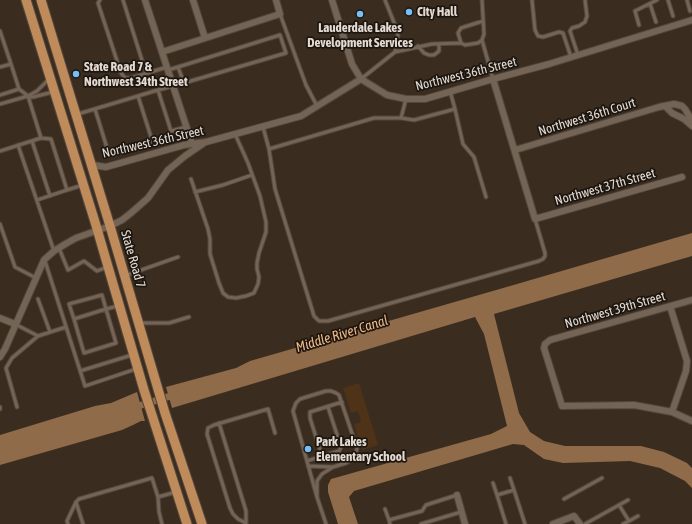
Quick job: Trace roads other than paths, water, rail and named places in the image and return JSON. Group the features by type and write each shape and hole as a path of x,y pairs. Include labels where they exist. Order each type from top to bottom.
{"main road":[{"name":"State Road 7","path":"26,0 98,231 152,417 187,524"},
{"name":"State Road 7","path":"41,0 92,165 165,413 202,524"}],"street":[{"path":"145,0 192,144"},
{"path":"193,0 205,38"},
{"path":"162,52 280,14 276,0"},
{"path":"333,0 352,64 361,79"},
{"name":"Northwest 36th Street","path":"92,165 106,167 184,145 206,142 301,116 361,79 387,95 406,99 425,98 549,64 692,20"},
{"path":"493,79 535,219"},
{"name":"Northwest 36th Court","path":"515,150 665,106 678,104 685,109"},
{"path":"665,106 672,113 680,116 692,126"},
{"path":"680,116 684,114 685,109"},
{"path":"685,109 692,123"},
{"path":"0,357 5,349 44,260 56,250 76,238 110,226 136,210 148,198 168,170 206,142"},
{"name":"Northwest 37th Street","path":"535,219 682,177"},
{"name":"Northwest 39th Street","path":"672,412 634,405 562,406 544,348 545,344 550,340 692,300"},
{"path":"670,306 687,361 686,371 672,412 692,421"},
{"path":"0,318 15,324"},
{"path":"457,496 465,524"},
{"path":"552,524 574,516 580,524"}],"lane":[{"path":"100,0 98,3 120,73 125,78 131,78 178,67 280,35 286,53 184,83 178,67"},
{"path":"123,0 146,74"},
{"path":"385,0 396,26 398,35 395,52"},
{"path":"482,0 484,34 482,40 493,79"},
{"path":"532,0 535,30 538,36 543,37 559,32 563,33 571,57"},
{"path":"578,55 570,31 572,28 585,22 587,16 585,0"},
{"path":"639,25 635,11 657,0"},
{"path":"668,0 673,16"},
{"path":"687,0 690,10"},
{"path":"650,4 656,22"},
{"path":"280,14 306,85 317,106"},
{"path":"461,43 458,33 461,28 483,21"},
{"path":"0,31 19,88 28,96 41,138"},
{"path":"361,79 395,52 432,44 461,43 465,45 478,43 482,40"},
{"path":"418,46 424,53 429,55 438,51 439,44"},
{"path":"0,68 11,64"},
{"path":"0,104 28,96 37,91 50,77"},
{"path":"76,115 173,86"},
{"path":"0,94 19,88"},
{"path":"158,90 171,131 186,127"},
{"path":"28,96 33,97 54,91"},
{"path":"450,91 463,144 474,157 486,197"},
{"path":"95,109 107,148 110,152 115,154 148,145 151,141 151,137 138,96"},
{"path":"401,118 406,99"},
{"path":"269,149 374,118 401,118 414,120 455,109"},
{"path":"263,127 269,149 275,189 314,316 319,321 336,319 539,261 543,259 545,253 535,219"},
{"path":"191,179 208,229 210,254 223,294 228,297 236,298 246,296 254,292 258,284 259,277 257,263 266,232 266,222 260,196 242,148 235,134"},
{"path":"0,151 41,138 51,139 67,190"},
{"path":"32,141 50,196"},
{"path":"18,145 56,250 68,270 84,261 97,271 108,267"},
{"path":"195,192 223,185 252,175"},
{"path":"37,200 83,185"},
{"path":"0,224 15,267 36,278"},
{"path":"125,276 178,257"},
{"path":"44,260 84,386 138,369"},
{"path":"102,294 116,343 84,353 74,319 69,304 102,294"},
{"path":"38,298 50,332"},
{"path":"74,319 119,305"},
{"path":"139,323 169,323 189,317"},
{"path":"15,324 38,336"},
{"path":"18,407 6,368 12,358 38,336 66,327"},
{"path":"80,371 134,354"},
{"path":"317,496 317,481 322,474 333,467 351,460 356,454 357,448 339,395 336,392 331,391 326,391 300,400 296,403 293,411 308,466 317,496 326,524"},
{"path":"322,456 310,418 310,412 342,402"},
{"path":"307,461 339,451 341,447 328,407"},
{"path":"219,423 246,511 246,523 238,519 230,508 207,434 208,428 219,423 268,409 275,433"},
{"path":"308,466 333,467"},
{"path":"68,524 67,522 76,502 79,499 152,478 158,498 162,524"},
{"path":"510,478 525,524"},
{"path":"564,499 602,478"},
{"path":"493,483 506,524"},
{"path":"497,496 514,490"},
{"path":"158,498 176,492"},
{"path":"386,509 390,522 422,511 426,504 457,496"},
{"path":"585,524 628,500"},
{"path":"76,502 83,524"},
{"path":"619,505 629,521"},
{"path":"421,524 461,512"},
{"path":"623,524 638,516"}],"waterway":[{"name":"Middle River Canal","path":"132,408 177,394"}],"place":[{"name":"City Hall","path":"409,12"},
{"name":"Lauderdale Lakes Development Services","path":"360,14"},
{"name":"State Road 7 & Northwest 34th Street","path":"76,74"},
{"name":"Park Lakes Elementary School","path":"308,449"}]}
